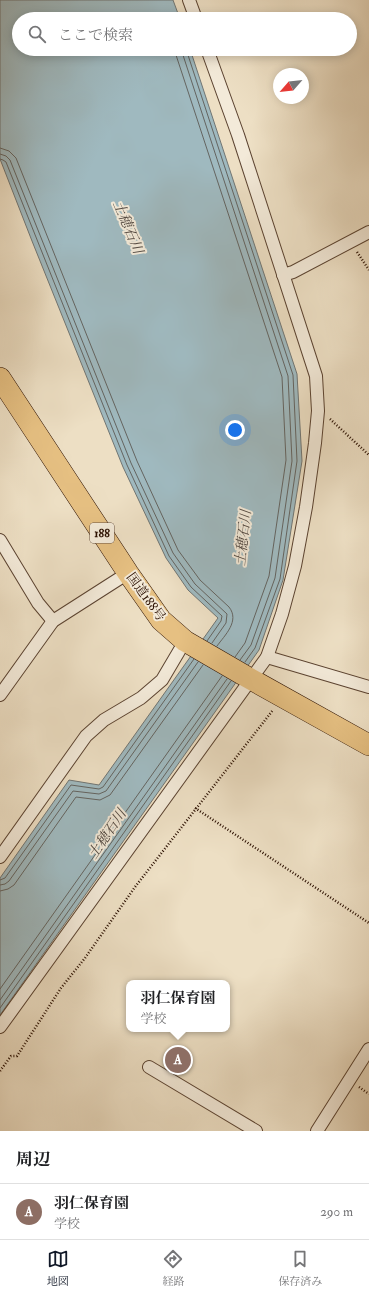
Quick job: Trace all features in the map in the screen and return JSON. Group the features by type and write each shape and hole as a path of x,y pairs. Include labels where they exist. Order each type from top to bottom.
{"highway":[{"name":"国道188号","path":"0,378 128,573 162,620 188,643 369,745"},
{"name":"国道188号","path":"0,391 22,411"}],"street":[{"path":"189,0 193,12"},
{"path":"0,1027 249,678 267,657 282,614 295,566 306,507 315,443 318,411 316,376 238,135 210,56"},
{"path":"283,275 293,272 369,232"},
{"path":"0,540 38,602 53,622"},
{"path":"0,695 53,622 128,573"},
{"path":"0,857 86,736 104,720 141,698 162,680 188,643"},
{"path":"267,657 369,687"},
{"path":"317,1131 369,1049"},
{"path":"149,1067 256,1131"}],"path":[{"path":"351,241 369,270"},
{"path":"318,411 322,412 369,455"},
{"path":"0,1071 11,1056 17,1056 62,988 135,887 262,722"},
{"path":"196,808 369,922"}],"water":[{"name":"土穂石川","path":"0,0 173,0 177,12 12,12 12,56 192,56 297,374 302,461 283,580 259,650 0,1015 0,878 69,780 99,785 218,618 188,590 166,558 123,467 0,159"}],"place":[{"name":"羽仁保育園","path":"178,1060"}]}
